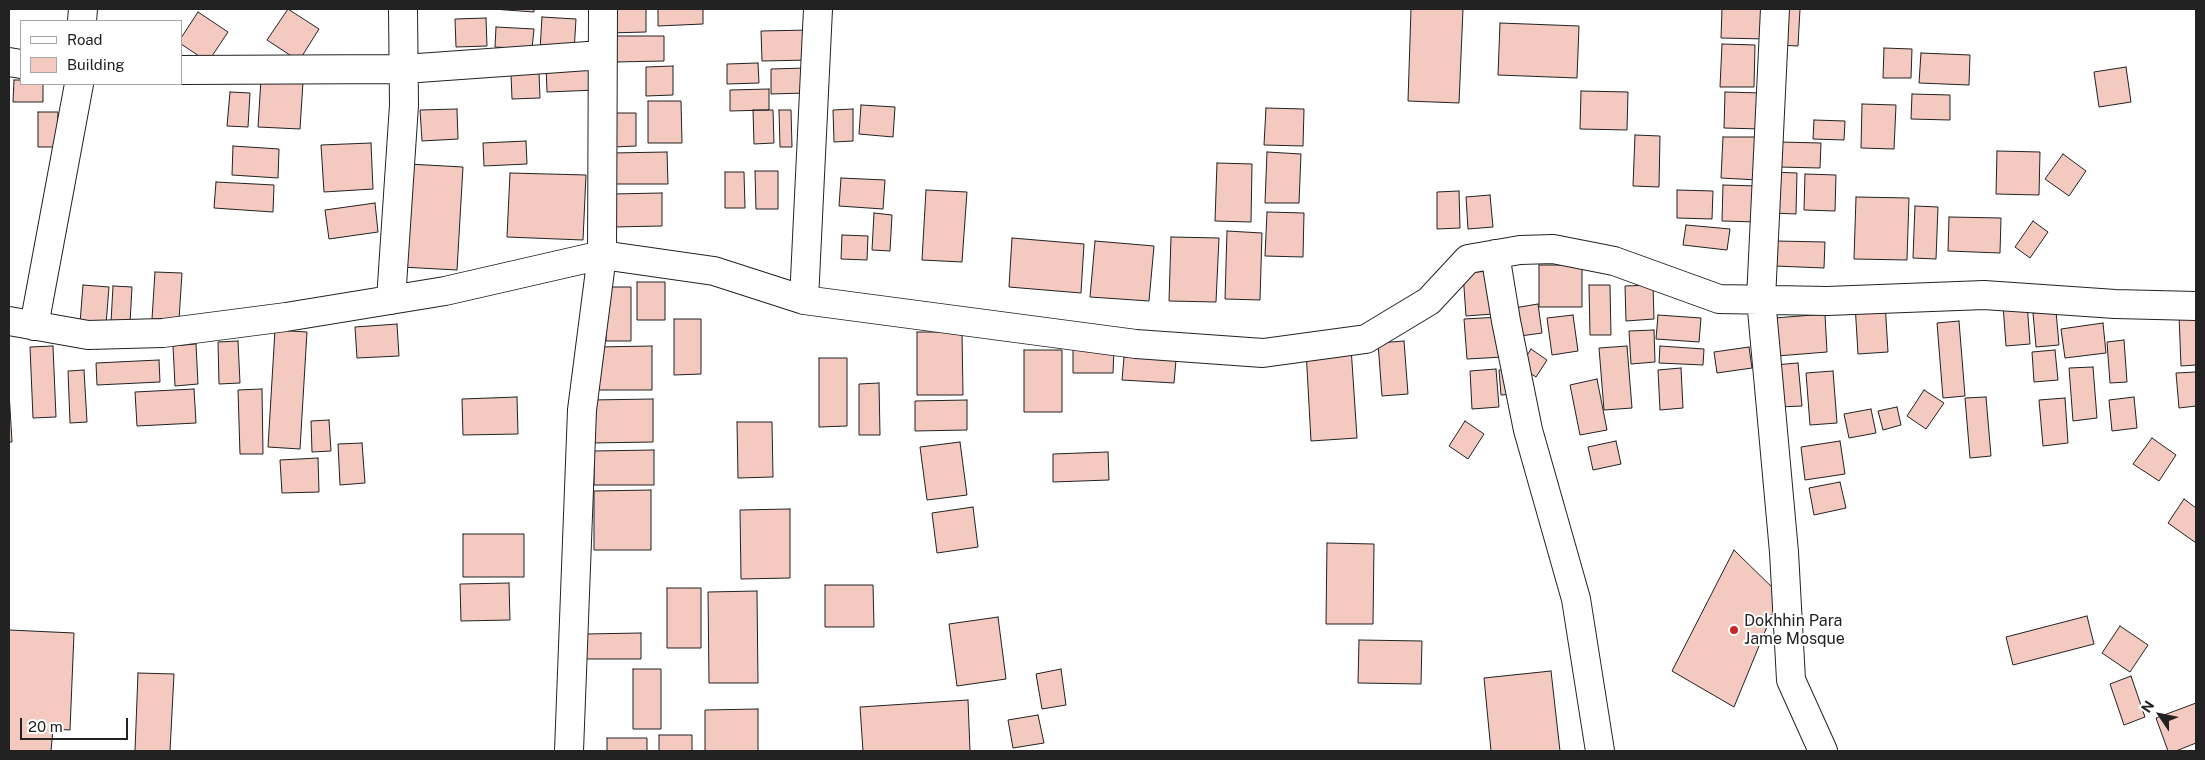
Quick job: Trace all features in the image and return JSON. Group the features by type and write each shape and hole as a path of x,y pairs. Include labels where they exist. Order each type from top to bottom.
{"street":[{"path":"391,300 404,105 404,9"},
{"path":"569,751 582,410 602,255 603,9"},
{"path":"804,300 818,9"},
{"path":"1775,9 1761,299 1784,552 1791,680 1823,751"},
{"path":"182,70 404,69 602,55"},
{"path":"79,85 22,324 88,335 163,333 286,317 445,291 602,255 714,271 804,300 1136,344 1263,353 1366,339 1429,301 1468,259 1520,250 1552,249 1614,261 1719,299 1827,301 1984,295 2115,304 2196,306"},
{"path":"1495,254 1506,321 1528,430 1576,600 1600,751"}],"building":[{"path":"288,9 319,29 299,61 267,40"},
{"path":"492,9 534,9 534,12"},
{"path":"607,9 646,9 646,32 608,33"},
{"path":"658,9 703,9 703,24 658,26"},
{"path":"1411,9 1463,9 1459,103 1408,101"},
{"path":"1722,9 1767,9 1766,39 1721,38"},
{"path":"1778,9 1800,9 1798,46 1777,45"},
{"path":"198,12 228,32 208,62 182,45 182,36"},
{"path":"542,17 576,19 574,52 540,50"},
{"path":"486,18 487,46 456,47 455,19"},
{"path":"1500,23 1579,26 1577,78 1498,75"},
{"path":"496,27 534,29 532,49 495,47"},
{"path":"810,30 810,60 762,61 761,31"},
{"path":"615,36 664,36 664,61 615,62"},
{"path":"1722,44 1755,45 1754,87 1720,87"},
{"path":"1884,48 1912,49 1911,78 1883,78"},
{"path":"1921,53 1970,55 1969,85 1919,83"},
{"path":"758,63 759,83 727,84 727,64"},
{"path":"596,64 597,90 547,92 546,66"},
{"path":"673,66 673,95 646,96 646,67"},
{"path":"2126,67 2131,102 2099,107 2094,72"},
{"path":"806,68 806,93 771,94 771,69"},
{"path":"539,73 540,98 512,99 511,74"},
{"path":"261,79 303,82 300,129 258,127"},
{"path":"14,80 20,80 20,85 43,85 43,102 13,102"},
{"path":"769,89 769,110 730,111 730,90"},
{"path":"1581,91 1628,92 1627,130 1580,129"},
{"path":"230,92 250,93 248,127 227,126"},
{"path":"1725,92 1762,93 1761,129 1724,128"},
{"path":"1912,94 1950,95 1950,120 1911,119"},
{"path":"648,101 681,101 682,143 648,143"},
{"path":"1862,104 1896,105 1894,149 1861,148"},
{"path":"861,105 895,107 893,137 859,134"},
{"path":"1266,108 1304,109 1303,146 1264,145"},
{"path":"457,109 458,139 422,141 420,110"},
{"path":"853,109 853,141 834,142 833,110"},
{"path":"753,110 773,110 774,143 754,144"},
{"path":"779,110 791,110 792,147 780,147"},
{"path":"38,112 58,112 57,147 38,147"},
{"path":"613,113 636,113 636,146 614,147"},
{"path":"1814,120 1845,121 1844,140 1813,139"},
{"path":"1635,135 1660,136 1659,187 1633,186"},
{"path":"1723,137 1760,137 1758,180 1721,178"},
{"path":"526,141 527,164 484,166 483,143"},
{"path":"1780,142 1821,143 1820,168 1779,167"},
{"path":"371,143 373,189 324,192 321,145"},
{"path":"233,146 279,149 278,178 232,175"},
{"path":"1997,151 2040,152 2039,195 1996,194"},
{"path":"667,152 668,184 611,184 611,153"},
{"path":"1267,152 1301,154 1299,203 1265,203"},
{"path":"2063,154 2086,171 2069,196 2045,179"},
{"path":"1217,163 1252,164 1251,222 1215,221"},
{"path":"408,164 463,167 457,270 401,267"},
{"path":"755,171 778,171 778,209 756,209"},
{"path":"725,172 744,172 745,208 725,208"},
{"path":"1773,172 1797,173 1796,214 1772,213"},
{"path":"510,173 586,175 583,240 507,237"},
{"path":"1805,174 1836,175 1835,211 1804,210"},
{"path":"841,178 885,180 883,209 839,206"},
{"path":"216,182 274,185 273,212 214,208"},
{"path":"1723,185 1759,186 1758,222 1722,221"},
{"path":"926,190 967,192 962,262 922,260"},
{"path":"1677,190 1713,191 1712,219 1677,218"},
{"path":"1459,191 1460,228 1437,229 1437,192"},
{"path":"662,193 662,226 613,227 612,194"},
{"path":"1490,195 1493,227 1468,229 1466,197"},
{"path":"1856,197 1909,198 1907,260 1854,259"},
{"path":"375,203 378,232 329,239 325,210"},
{"path":"1915,206 1938,207 1936,259 1913,258"},
{"path":"1267,212 1304,213 1303,257 1265,256"},
{"path":"874,213 892,215 890,251 872,250"},
{"path":"1949,217 2001,218 2000,253 1948,251"},
{"path":"2033,221 2048,232 2030,258 2015,247"},
{"path":"1686,225 1730,229 1727,250 1683,245"},
{"path":"1227,231 1262,233 1260,300 1225,299"},
{"path":"842,235 868,236 867,260 841,259"},
{"path":"1171,237 1219,238 1216,302 1169,301"},
{"path":"1012,238 1084,244 1081,293 1009,287"},
{"path":"1095,241 1154,246 1149,301 1090,297"},
{"path":"1776,241 1825,242 1824,268 1775,266"},
{"path":"1539,265 1582,265 1582,307 1539,307"},
{"path":"1490,271 1493,314 1466,316 1463,273"},
{"path":"155,272 182,273 179,320 152,319"},
{"path":"637,282 665,282 665,320 637,320"},
{"path":"83,285 109,287 106,325 80,323"},
{"path":"1589,285 1610,285 1611,335 1590,335"},
{"path":"1653,285 1654,319 1626,321 1625,286"},
{"path":"113,286 132,287 130,323 111,322"},
{"path":"606,287 631,287 631,341 606,341"},
{"path":"1885,302 1888,352 1858,354 1855,304"},
{"path":"2027,303 2030,344 2006,346 2003,305"},
{"path":"1538,304 1542,333 1513,337 1508,309"},
{"path":"2056,311 2059,345 2036,347 2033,313"},
{"path":"1825,314 1827,352 1777,356 1775,318"},
{"path":"1573,315 1578,351 1552,355 1547,318"},
{"path":"1658,315 1701,318 1699,342 1656,339"},
{"path":"2196,315 2196,365 2181,366 2179,316"},
{"path":"1500,317 1503,357 1467,359 1464,319"},
{"path":"674,319 701,319 701,374 674,375"},
{"path":"1959,321 1965,396 1943,398 1937,323"},
{"path":"2103,323 2106,353 2065,358 2061,329"},
{"path":"397,324 399,356 357,358 355,327"},
{"path":"275,330 307,332 300,449 268,447"},
{"path":"1654,330 1655,362 1631,364 1629,331"},
{"path":"917,332 962,332 963,395 917,395"},
{"path":"2124,340 2127,382 2110,383 2107,342"},
{"path":"238,341 240,383 219,384 218,342"},
{"path":"1404,341 1408,394 1382,396 1378,343"},
{"path":"196,344 198,384 175,386 173,346"},
{"path":"53,346 56,417 33,418 30,347"},
{"path":"652,346 652,390 596,390 596,347"},
{"path":"1627,346 1632,408 1604,410 1599,348"},
{"path":"1660,346 1704,349 1703,365 1659,363"},
{"path":"1351,347 1357,438 1311,441 1306,350"},
{"path":"1749,347 1752,368 1717,373 1714,352"},
{"path":"1073,349 1114,349 1113,373 1073,373"},
{"path":"1531,349 1547,360 1536,377 1520,367"},
{"path":"1024,350 1062,350 1062,412 1024,412"},
{"path":"2055,350 2058,380 2034,382 2032,352"},
{"path":"1124,357 1176,360 1174,383 1122,380"},
{"path":"819,358 847,358 847,426 819,427"},
{"path":"159,360 160,382 97,385 96,363"},
{"path":"1798,363 1802,406 1778,407 1774,365"},
{"path":"2093,367 2097,418 2073,421 2069,368"},
{"path":"1681,368 1683,408 1660,410 1658,370"},
{"path":"1496,369 1499,407 1472,409 1470,371"},
{"path":"1511,369 1513,394 1501,395 1499,370"},
{"path":"84,370 87,422 70,423 68,371"},
{"path":"1833,371 1837,423 1810,425 1806,373"},
{"path":"2196,372 2196,406 2179,408 2176,373"},
{"path":"1597,379 1607,430 1580,435 1570,385"},
{"path":"879,383 880,435 859,435 859,384"},
{"path":"194,389 196,423 137,426 135,392"},
{"path":"262,389 263,454 240,454 238,390"},
{"path":"1924,390 1944,403 1926,429 1907,416"},
{"path":"9,391 12,442 9,442"},
{"path":"517,397 518,434 463,435 462,399"},
{"path":"1986,397 1991,456 1970,458 1965,398"},
{"path":"2134,397 2137,428 2112,431 2109,400"},
{"path":"2065,398 2068,443 2043,446 2039,400"},
{"path":"653,399 653,442 590,443 590,400"},
{"path":"967,400 967,430 915,431 915,401"},
{"path":"1897,407 1901,425 1883,430 1878,411"},
{"path":"1871,409 1876,433 1849,438 1844,414"},
{"path":"329,420 331,451 312,452 311,421"},
{"path":"1465,421 1484,434 1468,459 1449,446"},
{"path":"737,422 772,422 773,477 738,478"},
{"path":"2152,438 2176,455 2159,481 2133,464"},
{"path":"1616,441 1621,464 1593,470 1588,447"},
{"path":"1840,441 1845,474 1805,480 1801,447"},
{"path":"960,442 967,495 927,500 920,447"},
{"path":"362,443 365,483 340,485 338,444"},
{"path":"654,450 654,485 594,485 594,451"},
{"path":"1108,452 1109,480 1053,482 1053,454"},
{"path":"318,458 319,492 282,493 280,460"},
{"path":"1840,482 1846,508 1814,515 1809,488"},
{"path":"651,490 651,550 594,550 594,491"},
{"path":"2184,499 2196,508 2196,543 2168,523"},
{"path":"973,507 978,547 937,553 932,513"},
{"path":"790,509 790,578 741,579 740,510"},
{"path":"463,534 524,534 524,577 463,577"},
{"path":"1327,543 1374,544 1373,624 1326,624"},
{"path":"1734,550 1780,595 1734,707 1672,671"},
{"path":"509,583 510,620 461,621 460,584"},
{"path":"825,585 873,585 874,627 825,627"},
{"path":"667,588 701,588 701,648 667,648"},
{"path":"757,591 758,683 709,683 708,592"},
{"path":"2087,616 2094,644 2013,665 2006,637"},
{"path":"998,617 1006,679 957,686 949,624"},
{"path":"2120,626 2148,645 2130,672 2102,653"},
{"path":"9,630 74,633 70,730 53,729 51,751 9,751"},
{"path":"641,633 641,659 586,659 586,634"},
{"path":"1359,640 1422,641 1421,684 1358,683"},
{"path":"633,669 661,669 661,729 633,729"},
{"path":"1061,669 1066,705 1042,709 1036,674"},
{"path":"1551,671 1560,751 1491,751 1484,678"},
{"path":"138,673 174,674 170,751 135,751"},
{"path":"2131,676 2145,717 2124,725 2110,684"},
{"path":"968,700 970,751 863,751 860,707"},
{"path":"2196,703 2196,743 2176,751 2168,751 2156,718"},
{"path":"758,709 758,751 705,751 705,710"},
{"path":"1038,715 1044,743 1013,748 1008,720"},
{"path":"659,735 692,735 692,751 659,751"},
{"path":"607,738 647,738 647,751 607,751"}],"place":[{"name":"Dokhhin Para Jame Mosque","path":"1734,630"}]}
